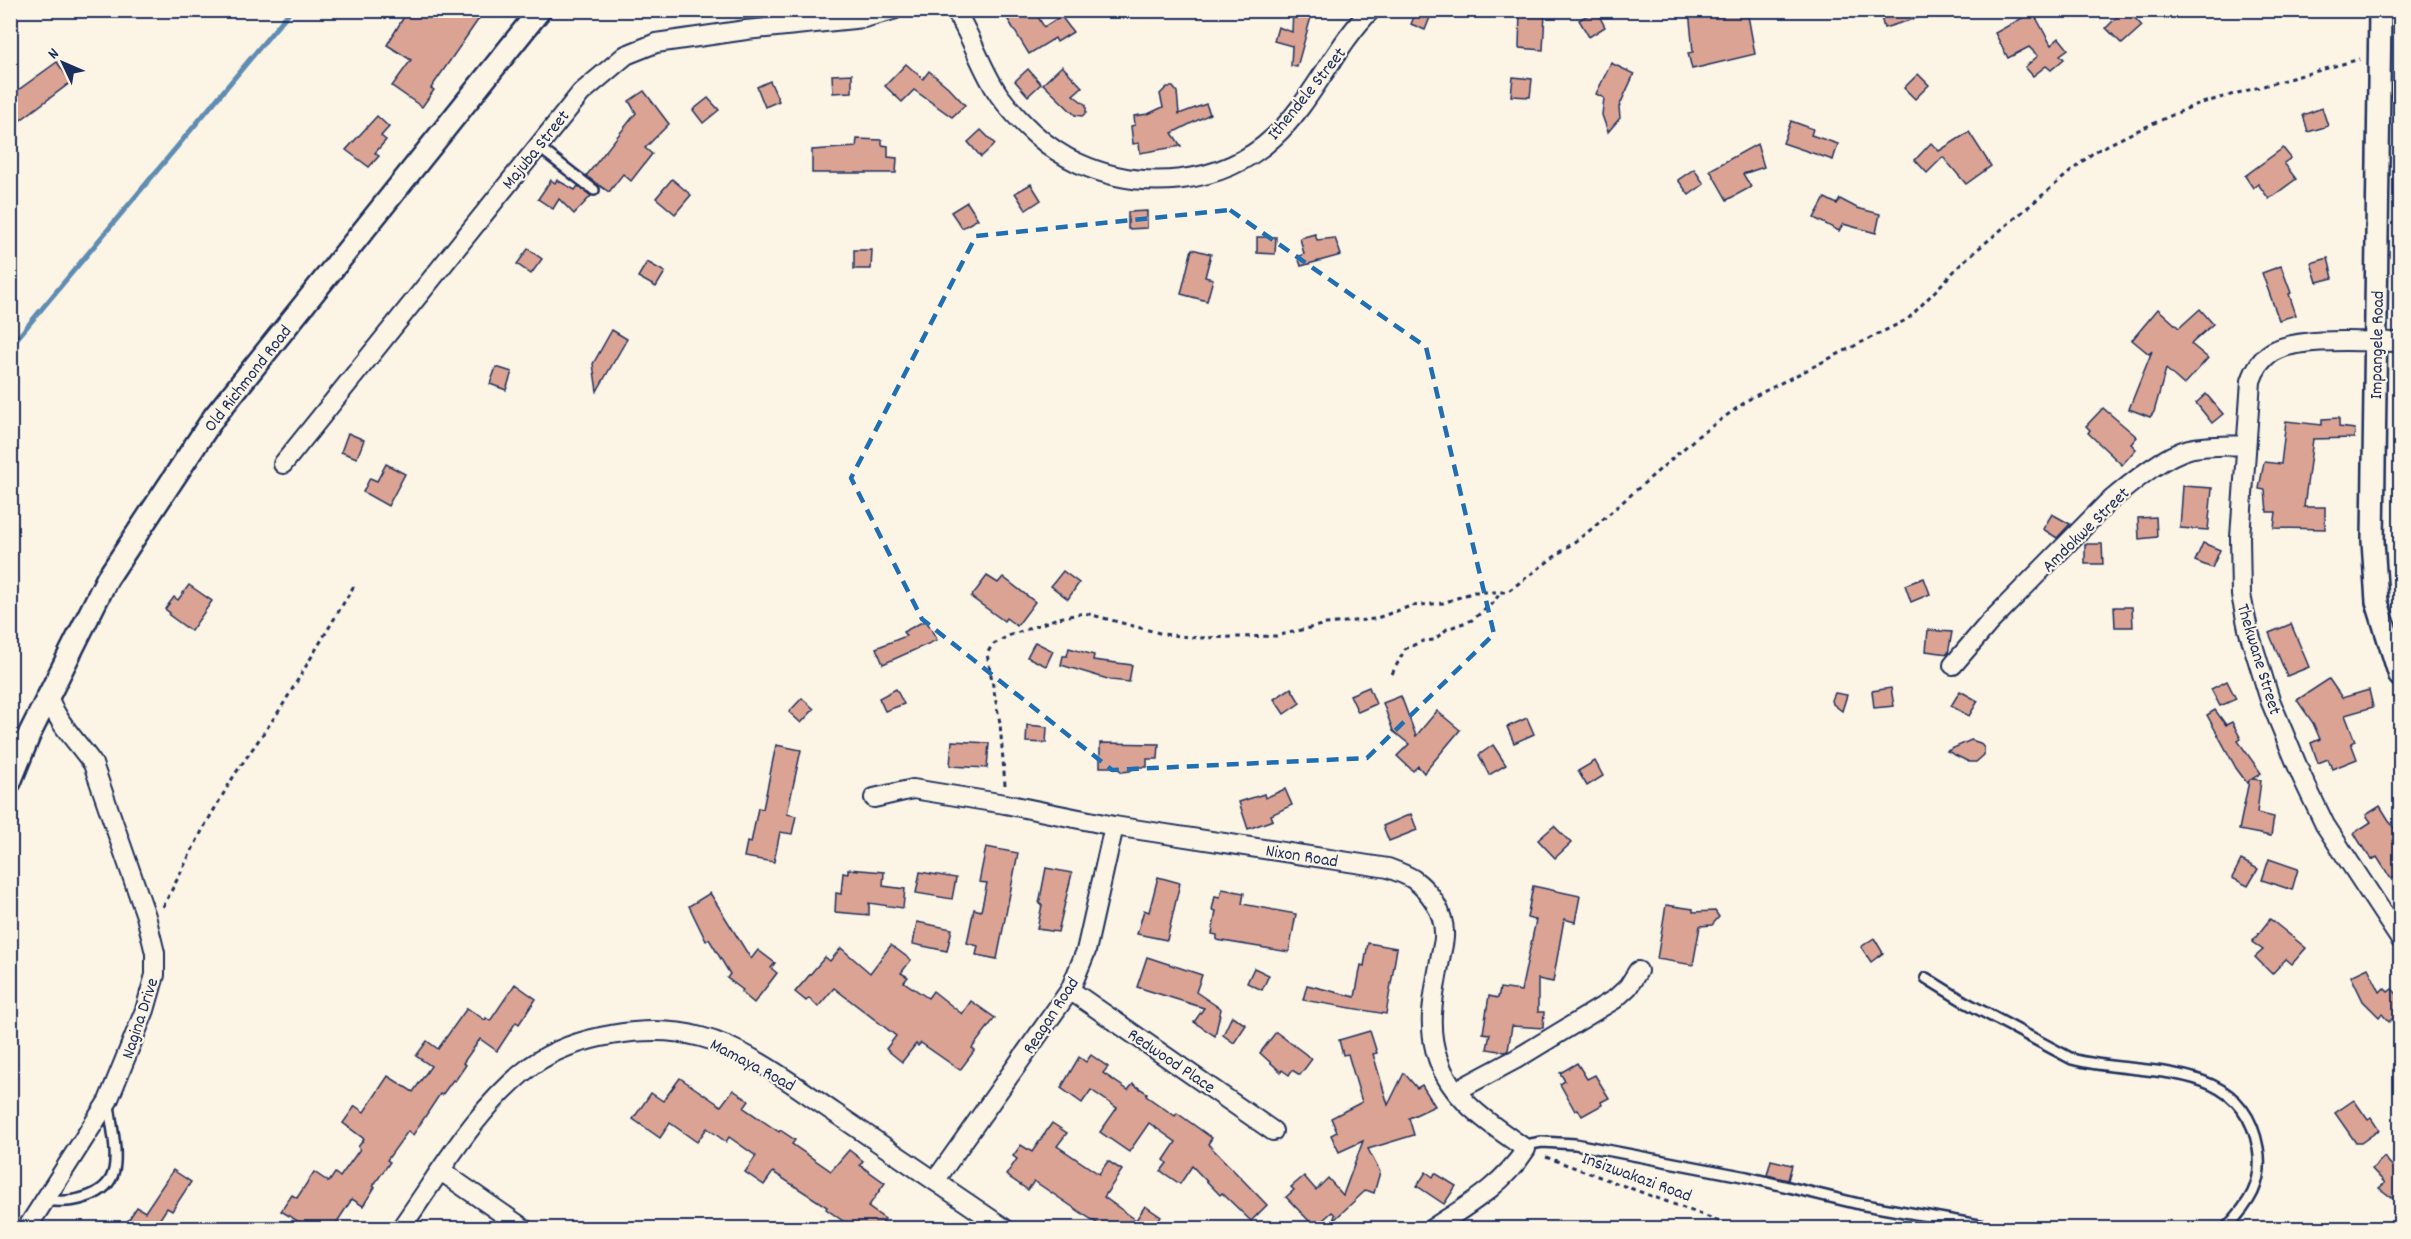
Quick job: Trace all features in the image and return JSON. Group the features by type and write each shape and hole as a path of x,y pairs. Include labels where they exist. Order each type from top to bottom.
{"street":[{"name":"Old Richmond Road","path":"10,782 48,697 107,579 214,417 540,10"},
{"name":"Majuba Street","path":"283,464 537,146 581,93 603,72 626,55 656,43 746,30 864,18 893,10"},
{"name":"Ithendele Street","path":"955,10 998,94 1020,121 1050,147 1077,163 1113,177 1148,181 1183,180 1210,175 1244,159 1274,137 1305,100 1371,10"},
{"name":"Impangele Road","path":"2380,10 2373,541 2377,602 2400,676"},
{"name":"Thekwane Street","path":"2400,342 2343,342 2286,346 2263,359 2251,381 2240,537 2241,595 2248,629 2271,700 2302,777 2325,825 2400,939"},
{"name":"Amdokwe Street","path":"1953,665 1989,623 2106,504 2125,489 2181,452 2191,449 2246,445"},
{"name":"Nagina Drive","path":"27,1228 108,1101 145,1010 155,975 155,953 146,915 93,764 78,742 64,730 48,697"},
{"name":"Nixon Road","path":"874,798 914,789 1005,804 1114,826 1388,868 1412,879 1431,896 1439,910 1444,933 1432,1005 1430,1034 1438,1062 1456,1091 1474,1113 1526,1149"},
{"name":"Reagan Road","path":"935,1181 1070,990 1086,951 1114,826"},
{"path":"1456,1091 1516,1059 1616,999 1628,987 1638,971"},
{"name":"Redwood Place","path":"1070,990 1274,1131"},
{"name":"Mamaya Road","path":"401,1228 470,1129 507,1086 533,1065 561,1050 598,1038 622,1033 653,1031 687,1033 730,1048 782,1077 1004,1228"},
{"path":"1433,1228 1512,1171 1526,1149"},
{"path":"441,1171 523,1228"}],"lane":[{"path":"537,146 594,190"},
{"path":"1926,978 2001,1022 2072,1059 2089,1064 2183,1075 2208,1082 2238,1104 2250,1120 2259,1157 2257,1187 2243,1211 2226,1228"},
{"path":"46,1200 68,1202 85,1198 95,1193 112,1176 115,1159 108,1101"},
{"path":"1526,1149 1531,1144 1542,1142 1575,1144 1746,1177 1859,1204 1996,1228"}],"path":[{"path":"1005,804 1000,723 987,654 992,645 1008,636 1058,618 1085,613 1163,634 1197,638 1276,636 1326,624 1374,619 1411,606 1443,603 1474,592 1507,592 1593,528 1698,436 1751,398 1908,319 1966,259 2094,152 2195,105 2379,53"},
{"path":"150,932 204,827 235,774 281,708 355,584"},
{"path":"1392,674 1405,649 1423,641 1434,640 1447,629 1472,620 1493,603 1501,592"},
{"name":"Insizwakazi Road","path":"1526,1149 1738,1228"}],"highlighted area":[{"path":"1230,210 1426,347 1494,634 1367,758 1112,770 922,619 851,478 976,236"}],"building":[{"path":"408,10 485,10 431,88 434,90 422,107 392,86 411,60 387,45"},
{"path":"1002,10 1034,10 1044,27 1061,16 1073,32 1057,42 1055,38 1029,54"},
{"path":"1293,10 1313,10 1297,67 1291,66 1292,46 1274,41 1278,27 1292,32"},
{"path":"1417,10 1433,10 1425,30 1411,24"},
{"path":"1596,10 1605,27 1589,37 1579,20"},
{"path":"1689,10 1747,10 1755,54 1692,69 1688,53 1693,52"},
{"path":"1879,10 1929,10 1930,14 1884,28"},
{"path":"2124,10 2128,10 2142,26 2122,44 2106,28"},
{"path":"1520,11 1545,13 1543,50 1519,48"},
{"path":"2033,12 2051,45 2059,38 2068,49 2060,55 2064,59 2051,70 2046,66 2033,76 2025,67 2038,56 2029,47 2008,58 1995,33"},
{"path":"57,62 71,82 10,128 10,96"},
{"path":"1611,63 1634,74 1619,107 1620,118 1608,132 1602,115 1604,98 1596,94"},
{"path":"906,64 923,79 929,71 965,105 952,117 914,90 902,102 885,86"},
{"path":"1062,66 1082,87 1073,95 1086,105 1086,113 1082,116 1075,115 1043,84"},
{"path":"1028,69 1041,84 1028,96 1015,81"},
{"path":"852,74 852,92 833,93 832,75"},
{"path":"1918,74 1929,85 1915,99 1904,88"},
{"path":"1513,77 1532,79 1530,97 1511,96"},
{"path":"770,81 779,101 765,107 757,87"},
{"path":"1167,87 1173,87 1177,92 1179,114 1206,104 1210,114 1172,133 1181,146 1140,153 1139,143 1133,144 1131,126 1135,125 1134,116 1148,114 1163,107 1160,94"},
{"path":"644,91 669,124 645,148 652,154 631,181 623,174 609,192 586,176 636,113 629,101"},
{"path":"708,98 719,110 703,123 693,110"},
{"path":"2322,108 2328,126 2308,132 2303,115"},
{"path":"377,116 389,127 381,136 386,140 375,153 379,156 369,167 346,150"},
{"path":"1791,121 1813,129 1811,135 1838,144 1833,160 1783,143"},
{"path":"981,130 995,144 981,157 968,142"},
{"path":"1969,132 1991,166 1966,184 1943,157 1927,173 1915,160 1931,143 1939,151"},
{"path":"857,139 882,140 882,145 888,146 888,157 897,158 896,173 812,173 812,150 856,147"},
{"path":"1757,144 1764,167 1743,174 1751,187 1727,200 1710,170"},
{"path":"2283,148 2291,158 2284,163 2296,179 2269,199 2258,184 2253,188 2245,176"},
{"path":"1694,169 1704,184 1689,195 1678,180"},
{"path":"672,179 691,195 675,214 656,198"},
{"path":"551,180 555,183 557,180 575,190 578,186 591,196 574,214 559,199 553,209 538,199"},
{"path":"1031,184 1041,200 1026,210 1015,193"},
{"path":"1825,198 1837,204 1840,199 1857,208 1880,214 1876,233 1843,224 1839,231 1814,218"},
{"path":"967,202 978,219 962,228 951,212"},
{"path":"1147,211 1147,228 1128,229 1128,212"},
{"path":"1315,234 1317,240 1335,238 1341,255 1301,266 1298,257 1304,254 1300,238"},
{"path":"1257,237 1276,237 1275,254 1257,253"},
{"path":"528,249 542,259 531,274 517,264"},
{"path":"1192,249 1211,254 1205,277 1213,279 1207,301 1181,294"},
{"path":"854,250 872,250 871,269 854,269"},
{"path":"2328,258 2333,278 2317,282 2311,263"},
{"path":"647,262 665,272 656,287 638,277"},
{"path":"2281,266 2296,315 2279,320 2262,273"},
{"path":"2158,309 2179,328 2200,309 2213,324 2191,344 2208,358 2184,385 2166,369 2154,412 2150,417 2129,409 2152,351 2149,354 2132,340"},
{"path":"612,330 627,339 597,391 593,364"},
{"path":"496,367 512,372 506,390 490,384"},
{"path":"2206,394 2223,414 2212,423 2196,403"},
{"path":"2103,408 2137,437 2131,444 2136,449 2122,465 2088,433 2090,430 2086,426"},
{"path":"2339,418 2339,427 2355,429 2354,438 2313,439 2304,507 2325,507 2325,529 2274,528 2276,512 2267,512 2265,490 2259,489 2264,462 2281,464 2286,421 2322,425 2322,419"},
{"path":"348,433 364,440 357,458 341,452"},
{"path":"386,464 405,474 388,506 363,492 370,478 377,481"},
{"path":"2183,486 2212,488 2208,530 2180,528"},
{"path":"2052,514 2070,524 2057,538 2043,529"},
{"path":"2156,517 2157,537 2139,539 2138,518"},
{"path":"2203,543 2220,550 2212,568 2195,561"},
{"path":"2085,544 2102,544 2103,564 2085,564"},
{"path":"1063,571 1079,583 1068,599 1051,586"},
{"path":"987,576 998,583 1003,577 1035,602 1017,626 1006,618 1004,621 971,597"},
{"path":"1924,578 1930,594 1911,602 1905,585"},
{"path":"189,585 212,601 191,631 169,615 170,613 165,609 174,597 178,600"},
{"path":"2114,607 2132,607 2133,627 2115,627"},
{"path":"926,620 937,640 883,664 876,648 906,636 903,632"},
{"path":"2291,624 2309,667 2287,676 2269,633"},
{"path":"1928,630 1952,632 1948,654 1926,651"},
{"path":"1035,642 1053,651 1046,666 1027,657"},
{"path":"1069,648 1094,655 1093,660 1132,665 1129,682 1111,680 1061,665 1063,656 1067,656"},
{"path":"2329,679 2342,698 2369,690 2373,707 2345,715 2355,741 2351,743 2357,759 2332,769 2328,759 2318,763 2311,743 2320,739 2313,723 2297,700"},
{"path":"2227,681 2236,699 2220,706 2211,689"},
{"path":"1369,687 1376,704 1358,712 1350,695"},
{"path":"1291,688 1300,703 1284,714 1274,699"},
{"path":"1891,688 1894,706 1874,708 1872,691"},
{"path":"896,689 904,704 885,711 879,698"},
{"path":"1960,691 1978,701 1969,716 1951,706"},
{"path":"1835,693 1847,695 1842,711 1833,704"},
{"path":"1401,696 1416,736 1437,711 1460,730 1424,773 1418,766 1413,771 1397,756 1409,744 1393,731 1383,703"},
{"path":"802,698 814,709 801,723 789,712"},
{"path":"2215,710 2226,725 2232,722 2241,739 2238,741 2261,773 2252,779 2261,780 2257,813 2274,817 2271,836 2239,830 2249,781 2247,783 2236,768 2207,715"},
{"path":"1527,718 1534,734 1514,743 1507,727"},
{"path":"1027,725 1047,727 1046,743 1026,742"},
{"path":"1971,740 1980,743 1984,748 1984,755 1976,762 1969,762 1947,751"},
{"path":"952,741 989,743 987,768 950,766"},
{"path":"1100,743 1159,744 1158,759 1147,759 1147,767 1135,767 1130,771 1122,772 1116,767 1100,767"},
{"path":"776,745 801,750 787,814 796,816 792,834 780,832 774,862 744,857 747,842 751,843 758,808 763,809"},
{"path":"1493,745 1506,765 1489,775 1479,755"},
{"path":"1595,761 1603,776 1587,786 1578,771"},
{"path":"1285,789 1292,805 1271,815 1273,820 1248,829 1239,802 1264,794 1265,798"},
{"path":"2380,806 2400,838 2400,873 2391,879 2377,857 2372,860 2354,833 2371,822 2366,815"},
{"path":"1411,814 1417,830 1389,841 1383,826"},
{"path":"1554,826 1571,843 1555,858 1538,840"},
{"path":"986,847 1018,853 997,959 976,955 978,946 967,943 974,909 981,911 987,883 979,882"},
{"path":"2269,859 2298,869 2292,890 2262,880"},
{"path":"2241,860 2258,869 2248,886 2232,878"},
{"path":"1046,868 1072,873 1058,932 1037,929"},
{"path":"848,869 884,872 883,886 905,889 903,908 869,903 869,915 835,912 836,893 841,894 843,873 848,874"},
{"path":"920,872 956,878 952,899 916,893"},
{"path":"1158,877 1180,883 1167,940 1137,934 1144,910 1149,912"},
{"path":"1533,886 1580,896 1575,922 1564,919 1553,982 1538,979 1538,1012 1544,1012 1543,1028 1512,1026 1508,1050 1505,1052 1487,1049 1490,1034 1483,1033 1489,996 1498,998 1500,988 1521,991 1536,920 1527,918"},
{"path":"1222,889 1244,893 1242,904 1296,914 1289,952 1217,940 1217,935 1212,934 1216,911 1212,910 1215,896 1220,897"},
{"path":"710,893 751,959 758,950 775,963 771,968 777,973 754,1003 741,992 743,990 727,978 730,974 709,939 706,941 689,906"},
{"path":"1666,905 1693,909 1693,912 1715,911 1719,917 1712,925 1700,926 1693,965 1657,959"},
{"path":"2270,919 2306,948 2292,964 2286,959 2272,974 2255,957 2263,950 2252,942"},
{"path":"917,922 952,929 947,951 913,944"},
{"path":"1874,938 1883,953 1871,962 1861,947"},
{"path":"1368,943 1397,948 1386,1014 1303,1000 1307,985 1355,997"},
{"path":"891,945 911,960 901,973 908,977 904,982 928,998 933,991 962,1014 971,1001 995,1018 972,1048 975,1050 960,1070 921,1043 918,1046 916,1044 902,1062 886,1049 896,1036 834,988 818,1007 809,998 806,1001 795,992 825,957 830,961 841,948 870,973"},
{"path":"1147,957 1202,975 1196,992 1221,1009 1215,1036 1194,1022 1204,1008 1137,987"},
{"path":"1254,968 1269,975 1262,990 1247,983"},
{"path":"2368,968 2380,992 2384,988 2388,992 2392,989 2400,997 2400,1011 2389,1022 2382,1014 2379,1017 2363,1001 2351,976"},
{"path":"515,984 536,999 519,1024 516,1022 497,1051 480,1039 463,1063 466,1065 455,1081 453,1080 442,1095 440,1094 413,1135 408,1131 387,1160 390,1162 373,1186 375,1187 363,1206 352,1199 333,1228 309,1228 281,1211 292,1195 297,1198 314,1172 329,1182 335,1173 340,1177 360,1149 358,1147 364,1139 343,1123 355,1106 364,1112 388,1076 413,1092 431,1066 416,1056 427,1041 438,1049 467,1008 490,1021"},
{"path":"1232,1016 1246,1025 1234,1043 1223,1035"},
{"path":"1370,1031 1377,1053 1373,1054 1388,1105 1404,1073 1417,1088 1422,1085 1435,1106 1409,1118 1414,1135 1368,1149 1380,1172 1374,1193 1366,1190 1333,1221 1335,1215 1332,1212 1315,1227 1286,1197 1294,1190 1291,1187 1304,1176 1316,1190 1328,1178 1343,1195 1363,1141 1339,1152 1331,1135 1337,1132 1331,1118 1362,1102 1348,1054 1343,1055 1339,1040"},
{"path":"1276,1032 1312,1059 1300,1075 1292,1070 1289,1075 1282,1070 1281,1072 1260,1053"},
{"path":"1091,1055 1108,1067 1103,1073 1128,1090 1133,1084 1175,1116 1177,1113 1212,1138 1208,1144 1267,1205 1251,1221 1222,1193 1220,1195 1192,1166 1180,1184 1161,1171 1167,1163 1164,1160 1176,1142 1149,1123 1129,1152 1100,1132 1117,1108 1091,1090 1082,1103 1061,1088 1079,1057 1086,1062"},
{"path":"1577,1063 1587,1079 1595,1075 1609,1098 1601,1102 1602,1105 1582,1116 1578,1109 1575,1111 1560,1084 1565,1081 1560,1073"},
{"path":"680,1078 721,1106 733,1090 749,1101 744,1108 795,1140 792,1144 831,1171 849,1150 863,1161 860,1165 885,1183 868,1207 885,1219 879,1228 853,1228 826,1209 827,1207 773,1172 764,1185 745,1172 756,1156 729,1137 726,1142 707,1128 697,1142 670,1123 660,1138 633,1119 651,1093 663,1101"},
{"path":"2354,1100 2368,1120 2371,1118 2379,1130 2361,1143 2356,1143 2335,1113"},
{"path":"1052,1123 1067,1133 1057,1146 1099,1174 1108,1161 1122,1170 1104,1197 1136,1220 1145,1206 1161,1217 1153,1228 1104,1228 1034,1181 1028,1190 1006,1175 1017,1159 1013,1156 1021,1145 1032,1152"},
{"path":"2384,1157 2397,1171 2400,1167 2400,1204 2379,1188 2385,1183 2372,1169"},
{"path":"1771,1160 1792,1165 1788,1180 1767,1175"},
{"path":"173,1170 191,1182 172,1211 167,1208 154,1228 123,1228 137,1207 145,1212"},
{"path":"1426,1172 1433,1177 1435,1173 1456,1186 1444,1204 1417,1186"}],"waterway":[{"path":"10,347 291,10"}],"railway":[{"path":"10,14 16,10"}]}
